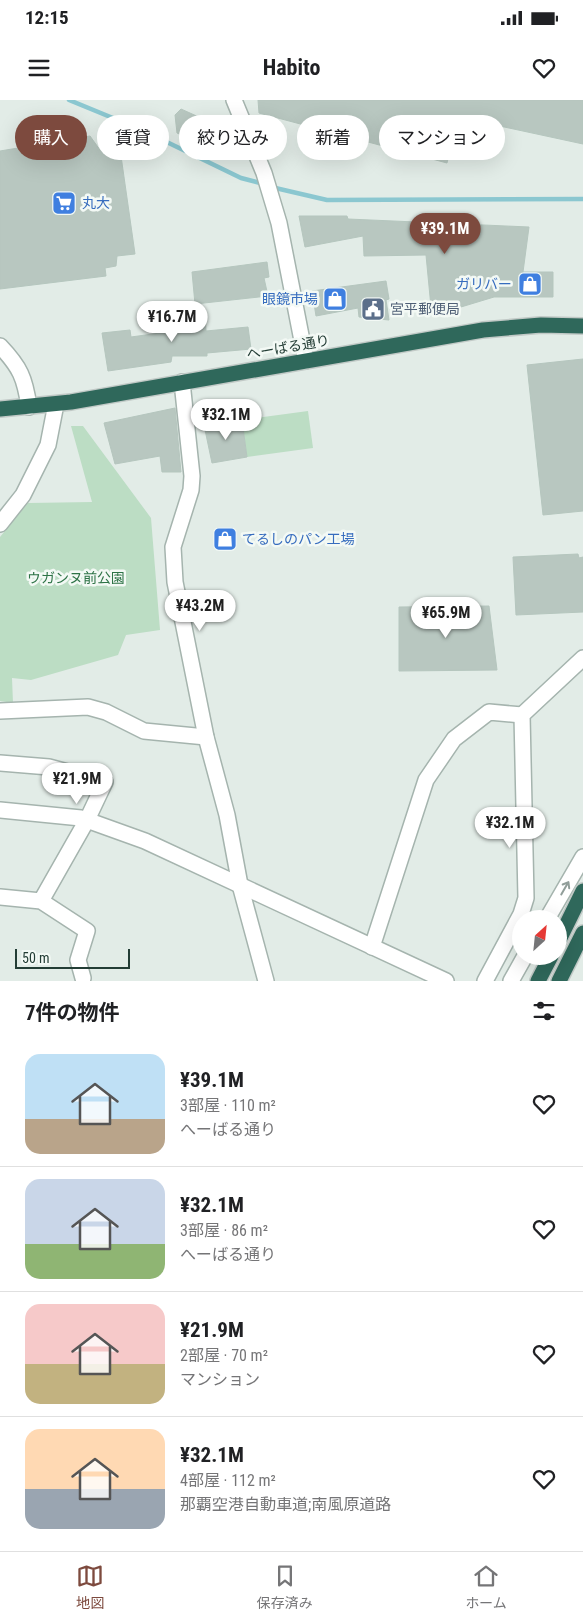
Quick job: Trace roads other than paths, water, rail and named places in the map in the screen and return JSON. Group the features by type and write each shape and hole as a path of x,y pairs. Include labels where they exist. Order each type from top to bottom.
{"highway":[{"name":"へーばる通り","path":"0,409 56,404 483,330 541,325 583,326"},
{"path":"568,922 583,891"},
{"path":"559,981 583,933"},
{"path":"538,981 546,965"}],"street":[{"path":"234,100 264,174 279,223 306,361"},
{"path":"0,346 17,364 27,388 29,407"},
{"path":"182,382 192,476 191,490 173,547 175,582 206,736 227,815 240,885 266,981"},
{"path":"0,524 22,495 48,445 56,404"},
{"path":"486,981 521,914 526,898 522,715 583,658"},
{"path":"0,711 88,706 106,712 144,731 206,736"},
{"path":"372,947 426,780 454,739 489,712 522,715"},
{"path":"0,763 49,767 104,782 87,820 41,901"},
{"path":"0,810 87,820 145,841 446,981"},
{"path":"552,910 583,856"},
{"path":"0,897 41,901 87,931 78,960 84,978"},
{"path":"511,981 520,965"}],"waterway":[{"path":"69,100 142,130 241,178 264,184"},
{"path":"271,187 327,200 583,199"}],"place":[{"name":"丸大","path":"64,203"},
{"name":"ガリバー","path":"530,284"},
{"name":"眼鏡市場","path":"335,299"},
{"name":"宮平郵便局","path":"373,309"},
{"name":"てるしのパン工場","path":"225,539"}],"park label":[{"name":"ウガンヌ前公園","path":"76,578"}]}
